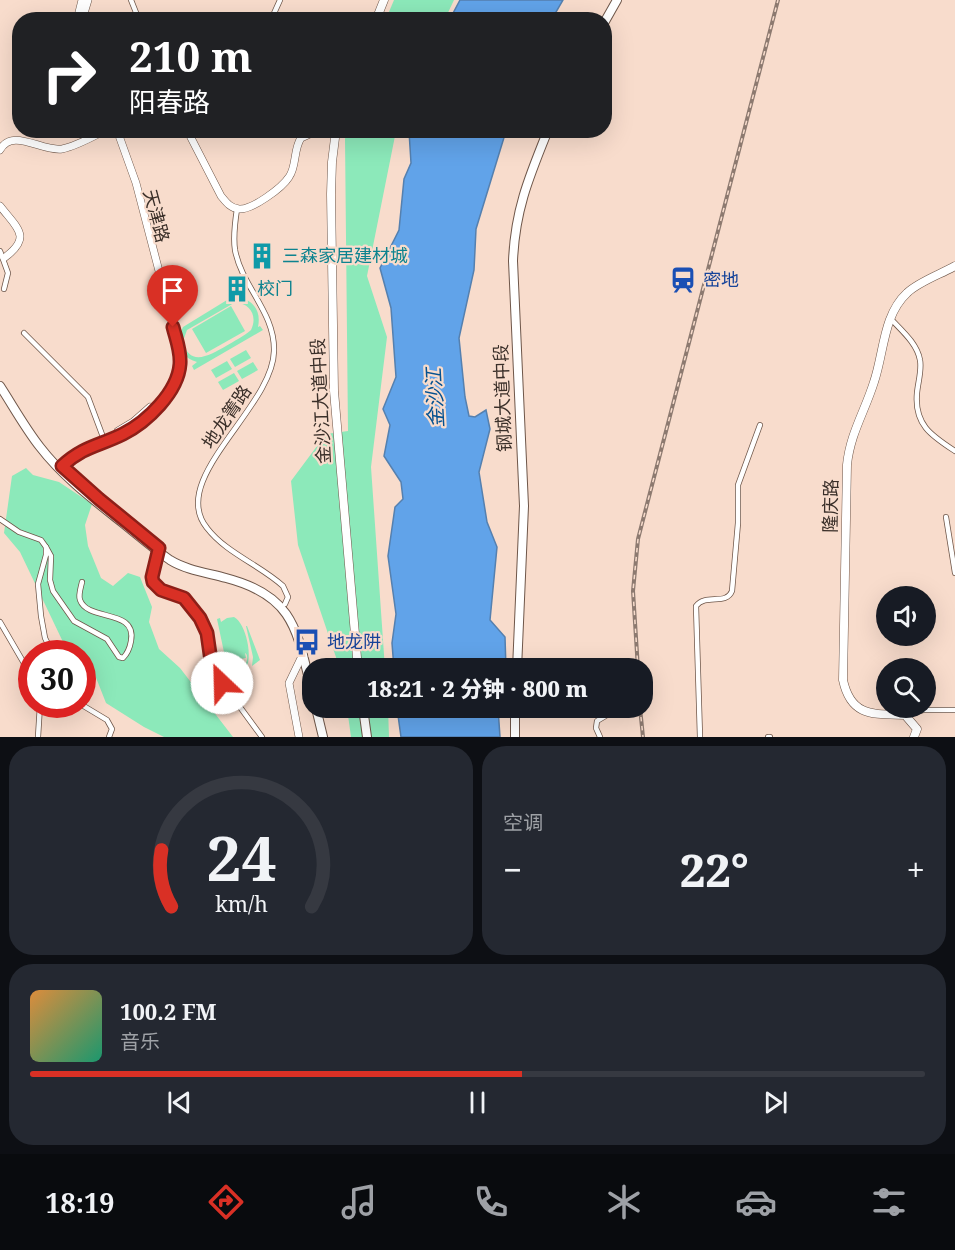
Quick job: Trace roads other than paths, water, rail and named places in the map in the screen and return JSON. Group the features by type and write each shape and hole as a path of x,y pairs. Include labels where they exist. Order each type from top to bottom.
{"highway":[{"name":"钢城大道中段","path":"517,658 524,506 513,261 514,233 520,205 545,138"},
{"path":"0,380 42,445 59,465"},
{"path":"0,386 40,447 173,562 250,585 273,599 291,621 306,658"},
{"path":"159,550 194,565 252,581 275,594 293,616 306,658"},
{"path":"320,718 325,737"},
{"path":"363,718 365,737"},
{"path":"515,718 515,737"}],"main road":[{"path":"0,150 4,143 15,140 43,148 63,149 88,138"},
{"name":"天津路","path":"59,465 79,446 128,425 151,406 169,382 175,361 173,341 132,184 118,138"},
{"path":"59,465 82,450 124,433 141,422 168,391 180,366 177,340 132,168 119,138"},
{"path":"191,138 221,196 228,205 237,209 254,205 285,183 293,170 296,150 301,138"},
{"name":"金沙江大道中段","path":"336,138 331,194 332,325 338,448 357,658"},
{"path":"0,206 16,226 21,238 15,249 2,254"},
{"name":"隆庆路","path":"876,714 863,710 846,697 843,680 848,447 873,385 890,318 896,305 908,291 955,266"},
{"path":"299,737 289,683 304,650"},
{"path":"908,718 917,729 914,737"}],"street":[{"name":"地龙箐路","path":"237,209 234,230 235,250 242,270 273,332 274,352 271,371 263,389 201,483 197,498 198,512 206,528 219,540 283,586 288,597 285,604"},
{"path":"2,254 8,273 4,289"},
{"path":"890,318 918,352 921,361 917,404 922,423 931,436 955,452"},
{"path":"24,333 88,398 104,437"},
{"path":"700,737 696,606 700,601 708,598 725,599 732,591 738,523 738,485 760,425"},
{"path":"946,517 953,545 955,573"},
{"path":"0,519 19,532 41,540 51,556 51,588 76,623 107,639 118,657 123,658 128,653 131,642 128,626 119,618 99,614 83,604 79,597 82,582"},
{"path":"46,547 39,584 41,616 46,640"},
{"path":"159,550 152,577 153,582 161,590 184,598 200,618 207,633 215,673 262,737"},
{"path":"0,622 18,653"},
{"path":"936,710 955,710"},
{"path":"96,714 109,723 112,729 109,737"},
{"path":"38,737 39,718"},
{"path":"600,737 596,728 597,721 602,718"}],"water":[{"path":"460,0 563,0 556,12 454,12"},
{"name":"金沙江","path":"409,138 504,138 476,229 474,270 459,338 469,416 475,417 486,410 490,429 479,472 487,522 497,547 490,620 505,637 506,658 393,658 392,643 396,614 388,556 395,507 403,499 401,482 384,456 390,425 383,409 396,377 391,308 380,268 399,230 404,179 411,163"},
{"path":"398,718 499,718 500,737 401,737"}],"railway":[{"path":"637,658 633,591 638,539 778,0"},
{"path":"641,718 643,737"}],"place":[{"name":"三森家居建材城","path":"262,256"},
{"name":"密地","path":"683,280"},
{"name":"校门","path":"237,289"},
{"name":"地龙阱","path":"307,642"}]}
